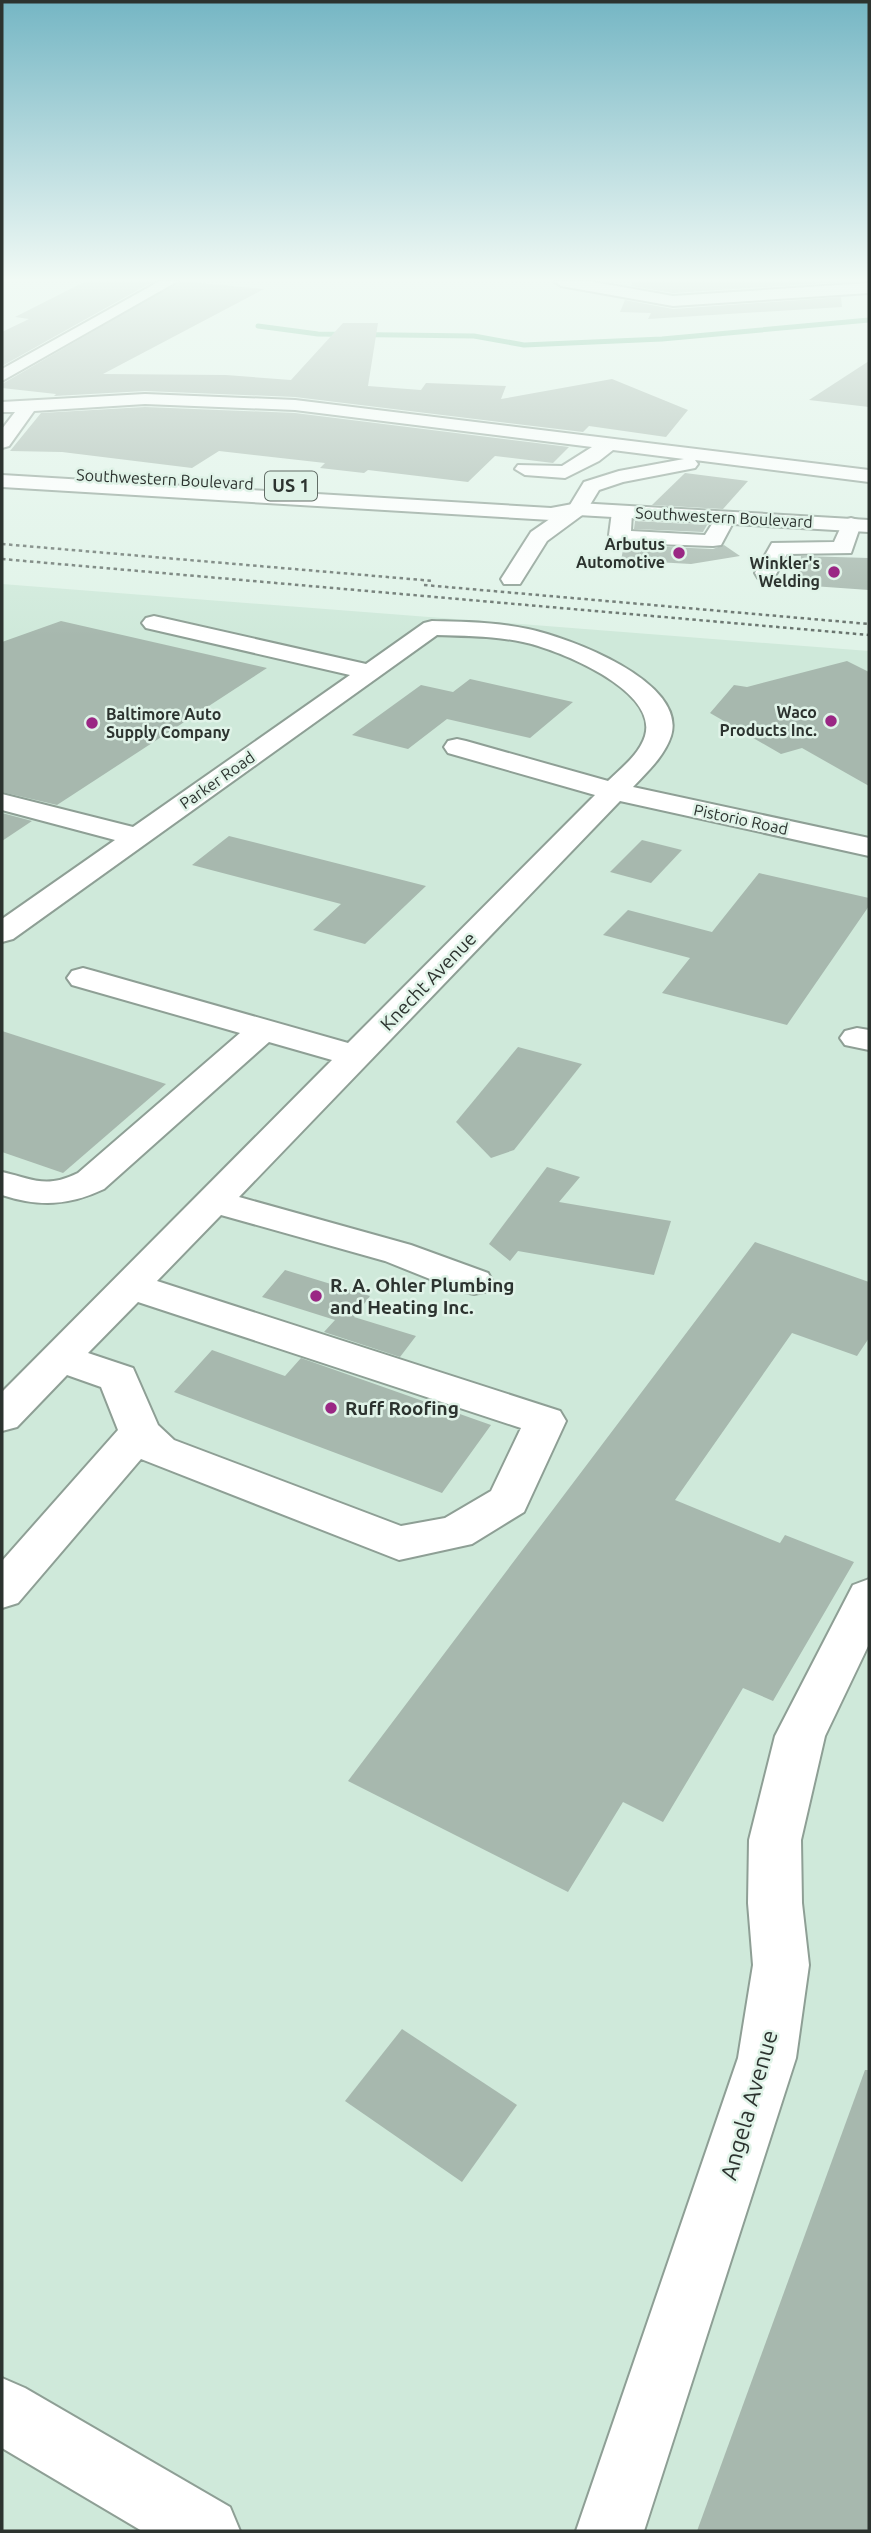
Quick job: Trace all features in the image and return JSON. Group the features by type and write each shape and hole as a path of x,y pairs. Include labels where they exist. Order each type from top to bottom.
{"street":[{"path":"2,407 141,399"},
{"path":"155,399 243,401 319,408 869,476"},
{"path":"2,442 29,405"},
{"path":"525,468 565,472 609,444"},
{"path":"512,579 539,537 578,509 591,486 717,457"},
{"name":"Southwestern Boulevard","path":"2,470 546,500 578,509 622,512 620,535 626,537 713,540 726,517 860,525"},
{"name":"Southwestern Boulevard","path":"2,481 551,514 578,509"},
{"path":"766,573 780,548 843,548 860,525"},
{"path":"154,623 371,672"},
{"name":"Parker Road","path":"2,933 432,628"},
{"name":"Knecht Avenue","path":"2,1417 648,756 659,734 657,716 648,698 630,681 607,667 527,636 469,629 432,628"},
{"name":"Pistorio Road","path":"457,747 612,791 869,847"},
{"path":"2,802 137,837"},
{"path":"83,978 356,1056"},
{"path":"2,1183 33,1195 52,1195 72,1191 91,1181 263,1030"},
{"path":"213,1201 398,1253 474,1282"},
{"path":"60,1358 118,1378 141,1432 159,1451 400,1543 456,1532 508,1501 545,1422 130,1286"},
{"path":"2,1591 141,1432"},
{"name":"Angela Avenue","path":"610,2531 767,2058 781,1965 775,1903 775,1840 800,1736 869,1597"},
{"path":"2,2411 206,2531"}],"shaded area":[{"path":"2,584 869,651 869,2531 2,2531"}],"building":[{"path":"313,399 662,399 688,410 666,437 589,426 583,432"},
{"path":"869,399 869,407 809,400"},
{"path":"145,407 295,413 569,447 553,463 495,456 468,482 368,470 364,473 320,468 325,463 219,451 192,468 62,452 10,451 41,413"},
{"path":"685,473 748,481 723,509 652,505"},
{"path":"635,521 707,525 703,532 634,529"},
{"name":"Arbutus Automotive","path":"624,545 713,549 724,545 740,556 691,564 621,560"},
{"name":"Winkler's Welding","path":"801,556 869,558 869,590 798,585"},
{"name":"Baltimore Auto Supply Company","path":"61,621 267,668 57,805 2,792 2,642"},
{"name":"Waco Products Inc.","path":"847,661 869,672 869,786 802,748 781,754 710,713 734,685 747,687"},
{"path":"470,679 573,702 530,738 447,719 408,749 352,735 421,685 453,692"},
{"path":"2,813 32,821 2,841"},
{"path":"229,836 426,886 365,944 313,930 341,904 192,865"},
{"path":"642,840 682,850 651,883 610,872"},
{"path":"759,873 869,898 869,906 787,1025 662,993 690,958 603,935 628,910 712,932"},
{"path":"2,1031 166,1084 63,1173 2,1152"},
{"path":"518,1047 582,1064 514,1150 491,1158 456,1122"},
{"path":"547,1167 580,1177 559,1202 671,1221 654,1275 518,1251 510,1261 489,1244"},
{"path":"755,1242 869,1282 869,1338 857,1356 792,1333 675,1500 780,1543 785,1535 854,1562 773,1701 743,1688 663,1822 623,1802 568,1892 348,1781"},
{"name":"R. A. Ohler Plumbing and Heating Inc.","path":"285,1270 370,1296 354,1317 416,1336 400,1357 324,1332 335,1320 262,1297"},
{"name":"Ruff Roofing","path":"212,1350 285,1376 301,1358 491,1425 442,1493 174,1392"},
{"path":"402,2029 517,2105 462,2182 345,2101"},
{"path":"865,2070 869,2070 869,2531 697,2531"}],"railway":[{"path":"2,544 434,581"},
{"path":"2,559 869,635"},
{"path":"424,585 869,624"}],"place":[{"name":"Arbutus Automotive","path":"679,553"},
{"name":"Winkler's Welding","path":"834,572"},
{"name":"Waco Products Inc.","path":"831,721"},
{"name":"Baltimore Auto Supply Company","path":"92,723"},
{"name":"R. A. Ohler Plumbing and Heating Inc.","path":"316,1296"},
{"name":"Ruff Roofing","path":"331,1408"}]}
